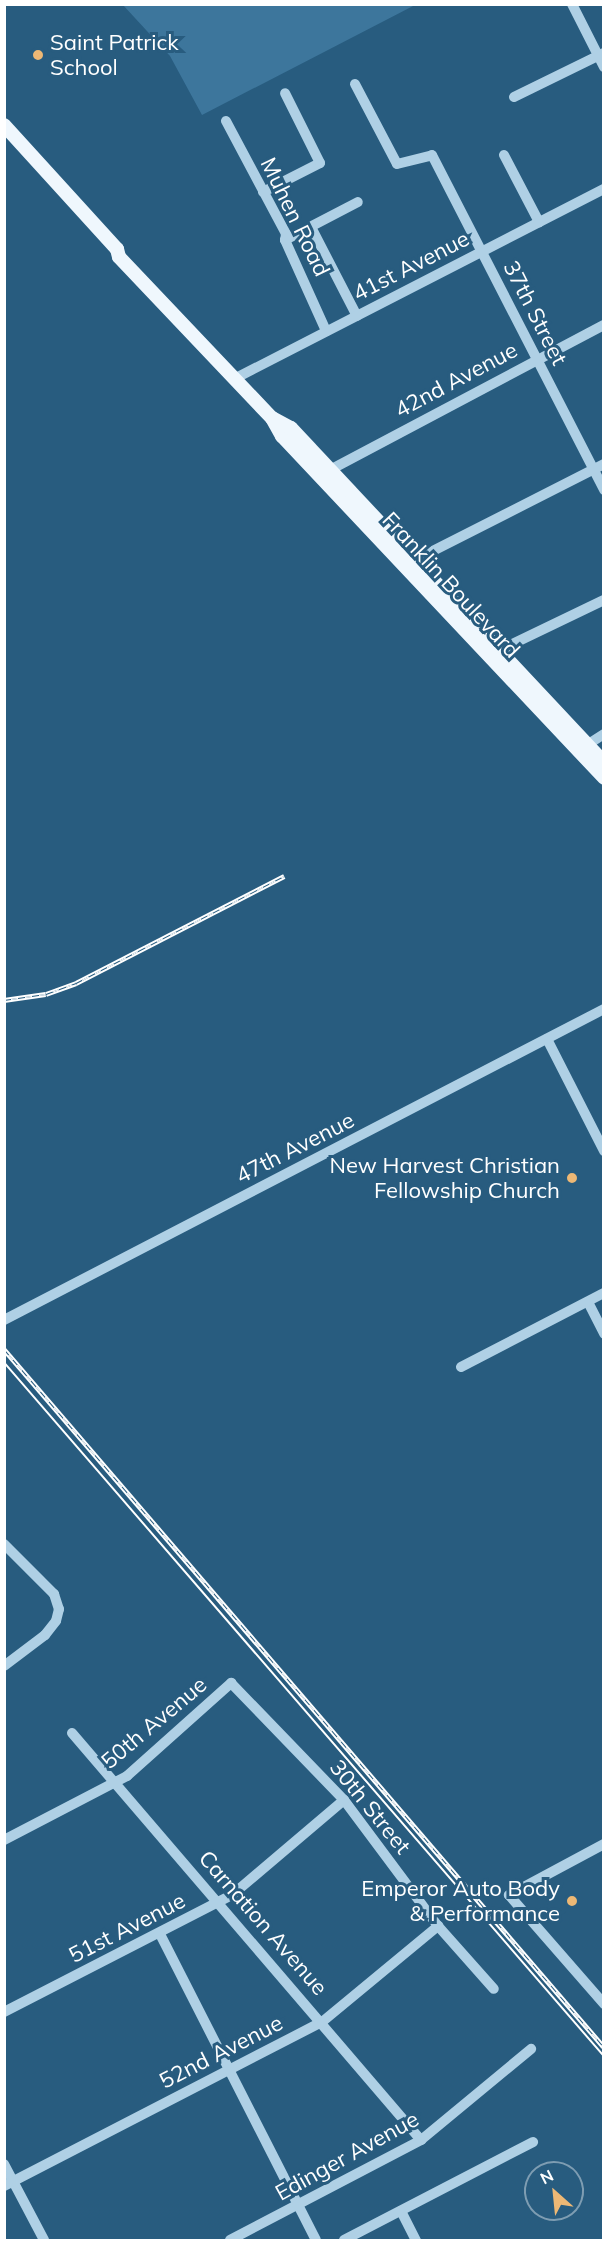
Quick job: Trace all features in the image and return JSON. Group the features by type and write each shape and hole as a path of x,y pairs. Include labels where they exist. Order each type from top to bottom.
{"main road":[{"name":"Franklin Boulevard","path":"6,129 117,249 125,250 144,270 182,313 185,322 272,418 282,436 603,778"},
{"name":"Franklin Boulevard","path":"272,418 291,428 328,471 500,650 603,763"},
{"path":"553,709 561,727 595,761 603,778"}],"street":[{"path":"572,4 601,54 603,67"},
{"path":"514,97 601,54"},
{"name":"37th Street","path":"355,84 397,164 432,154 603,490"},
{"path":"263,192 320,163 285,93"},
{"name":"Muhen Road","path":"226,121 286,234 285,240 326,332"},
{"path":"504,155 539,222"},
{"name":"41st Avenue","path":"236,378 603,189"},
{"path":"285,240 358,202"},
{"path":"311,227 357,316"},
{"name":"42nd Avenue","path":"328,471 603,325"},
{"path":"415,560 603,464"},
{"path":"500,650 603,600"},
{"path":"587,745 603,734"},
{"name":"47th Avenue","path":"4,1320 603,1010"},
{"path":"547,1039 603,1151"},
{"path":"461,1367 603,1293"},
{"path":"588,1302 603,1334"},
{"path":"4,1544 54,1594 59,1608 56,1621 45,1635 4,1666"},
{"name":"50th Avenue","path":"4,1840 117,1782 231,1683"},
{"name":"30th Street","path":"231,1683 344,1800 438,1926 494,1989"},
{"name":"Carnation Avenue","path":"72,1733 117,1782 421,2140"},
{"name":"51st Avenue","path":"4,2012 219,1903 344,1800"},
{"path":"603,1844 509,1895 603,2004"},
{"name":"52nd Avenue","path":"9,2183 322,2022 438,1926"},
{"path":"160,1934 316,2241"},
{"name":"Edinger Avenue","path":"230,2241 421,2140 531,2049"},
{"path":"344,2241 534,2142"},
{"path":"4,2164 9,2183 44,2241"},
{"path":"401,2211 416,2241"}],"shaded area":[{"path":"123,5 415,5 202,115 170,56"}],"tram line":[{"path":"4,1362 604,2056"}],"railway":[{"path":"4,1000 46,994 76,983 284,876"},
{"path":"4,1349 604,2047"}],"place":[{"name":"Saint Patrick School","path":"38,55"},
{"name":"New Harvest Christian Fellowship Church","path":"572,1178"},
{"name":"Emperor Auto Body & Performance","path":"572,1901"}]}
